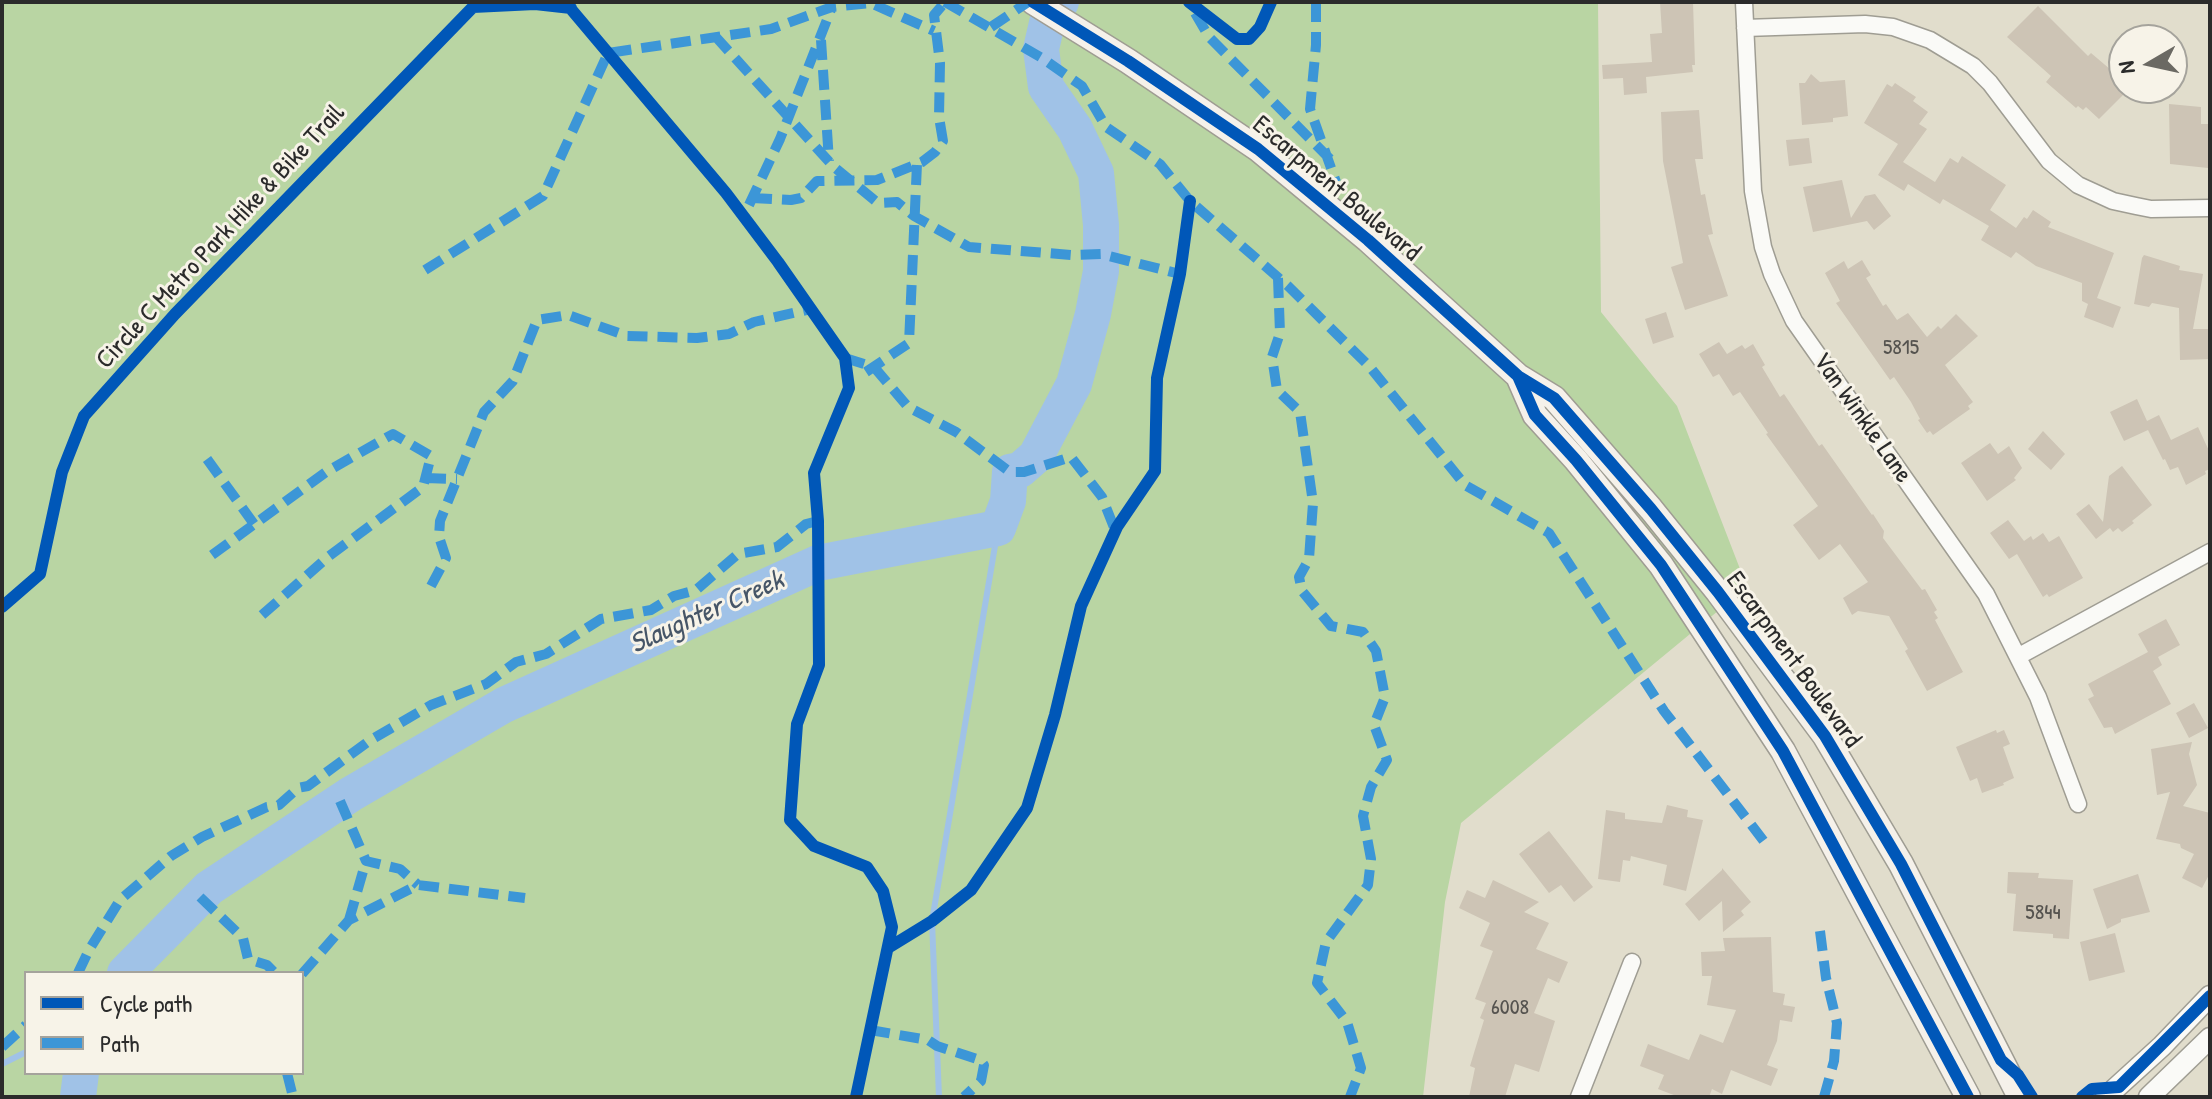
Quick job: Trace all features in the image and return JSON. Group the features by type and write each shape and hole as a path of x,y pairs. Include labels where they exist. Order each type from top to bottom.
{"main road":[{"name":"Escarpment Boulevard","path":"1033,2 1128,61 1258,149 1368,240 1518,376 1554,398 1651,509 1774,664 1825,736 1901,864 2020,1097"},
{"name":"Escarpment Boulevard","path":"1518,376 1535,415 1576,460 1661,565 1783,751 1968,1097"}],"street":[{"name":"Van Winkle Lane","path":"1744,2 1753,191 1763,247 1772,274 1794,321 1974,574 2019,656 2057,742 2078,804"},
{"path":"1745,28 1865,24 1893,27 1921,36 1973,66 1990,83 2049,161 2078,185 2113,201 2151,209 2210,208"},
{"path":"2019,656 2210,552"},
{"path":"1579,1097 1632,962"},
{"path":"2106,1097 2162,1046 2210,996"},
{"path":"2149,1097 2210,1038"}],"green space":[{"path":"2,2 1598,2 1601,312 1677,406 1747,587 1461,823 1445,902 1423,1097 2,1097"}],"building":[{"path":"1660,2 1693,2 1693,72 1646,77 1647,93 1624,95 1623,78 1603,79 1602,65 1652,62 1650,34 1662,33"},
{"path":"2038,6 2088,56 2091,53 2108,67 2108,104 2114,104 2099,119 2086,107 2083,110 2078,106 2076,108 2046,82 2051,76 2007,37"},
{"path":"1811,74 1820,82 1845,80 1848,116 1833,118 1833,122 1802,125 1799,83 1805,83"},
{"path":"1895,83 1916,97 1913,101 1928,112 1919,124 1927,129 1903,162 1935,182 1950,158 1958,163 1962,156 2006,185 1990,210 2016,228 2033,210 2051,222 2048,227 2114,253 2097,298 2121,307 2113,328 2084,317 2088,304 2082,301 2082,283 2036,266 2016,252 2011,258 1981,240 1989,226 1943,199 1940,204 1908,184 1904,191 1878,175 1898,144 1864,123 1887,84 1892,87"},
{"path":"2169,104 2201,107 2201,124 2210,124 2208,168 2170,164"},
{"path":"1699,110 1703,159 1695,159 1701,195 1705,194 1713,234 1708,235 1728,296 1685,310 1671,267 1683,263 1663,161 1661,112"},
{"path":"1809,138 1812,163 1789,166 1786,140"},
{"path":"1842,180 1851,218 1865,196 1875,194 1891,216 1874,230 1867,221 1813,232 1803,187"},
{"path":"2144,255 2180,266 2179,270 2203,274 2193,329 2210,329 2210,359 2180,360 2179,308 2152,303 2149,307 2134,304"},
{"path":"1862,260 1871,275 1866,278 1883,306 1886,304 1897,320 1908,313 1927,337 1938,326 1941,329 1956,314 1978,336 1945,365 1973,402 1968,406 1970,409 1933,435 1930,431 1927,433 1894,377 1890,380 1836,303 1840,301 1825,273 1844,261 1848,269"},
{"path":"1666,312 1674,337 1653,344 1645,319"},
{"path":"1719,342 1727,354 1742,345 1745,349 1753,344 1765,365 1762,367 1780,397 1784,394 1819,446 1822,444 1873,514 1884,531 1883,538 1922,590 1925,589 1937,610 1934,612 1938,618 1935,620 1963,672 1927,691 1889,616 1858,611 1852,615 1843,598 1868,582 1840,544 1819,560 1793,525 1818,506 1740,392 1733,396 1719,374 1713,377 1699,354"},
{"path":"2137,399 2147,421 2159,415 2171,440 2198,427 2210,453 2210,469 2205,471 2206,474 2186,485 2178,467 2170,470 2163,460 2148,430 2124,441 2110,412"},
{"path":"2043,431 2065,454 2051,470 2028,449"},
{"path":"1990,443 1998,454 2009,446 2022,468 2014,478 2016,480 1987,501 1961,463"},
{"path":"2122,466 2152,505 2122,532 2118,528 2113,532 2110,528 2096,539 2076,514 2089,504 2103,522 2109,476"},
{"path":"2008,520 2024,541 2031,536 2033,540 2043,533 2049,542 2059,536 2083,578 2049,597 2047,594 2043,597 2017,554 2009,559 1990,533"},
{"path":"2166,619 2180,645 2158,657 2162,665 2153,671 2171,704 2115,734 2112,727 2104,728 2088,699 2094,696 2088,684 2148,652 2138,634"},
{"path":"2194,703 2208,728 2189,738 2176,713"},
{"path":"1996,730 1997,733 2004,730 2010,744 2003,747 2014,778 1982,793 1977,778 1970,781 1956,747"},
{"path":"2192,742 2189,754 2197,785 2183,806 2210,813 2210,873 2202,888 2182,878 2194,854 2181,848 2180,844 2156,839 2170,792 2157,795 2151,749"},
{"path":"1667,805 1688,810 1687,817 1703,820 1686,891 1663,885 1667,865 1631,856 1630,861 1623,860 1620,882 1598,879 1606,810 1625,813 1625,819 1662,823"},
{"path":"1549,831 1593,887 1574,902 1561,885 1549,893 1519,854"},
{"path":"1722,868 1751,902 1741,911 1744,915 1723,932 1722,901 1699,921 1685,904"},
{"path":"2008,872 2039,873 2038,878 2073,880 2069,939 2053,938 2053,934 2013,931 2016,894 2007,893"},
{"path":"2138,874 2150,912 2121,919 2121,922 2107,929 2093,889"},
{"path":"1493,880 1539,902 1524,912 1549,923 1536,949 1568,962 1559,983 1548,978 1534,1013 1555,1021 1539,1072 1515,1064 1505,1097 1469,1097 1475,1068 1470,1066 1486,1003 1475,999 1493,951 1480,946 1490,923 1459,908 1467,890 1485,898"},
{"path":"2115,933 2125,972 2089,981 2080,942"},
{"path":"1771,937 1773,992 1785,994 1783,1005 1795,1007 1792,1022 1780,1020 1777,1041 1767,1065 1778,1069 1771,1086 1731,1070 1722,1094 1712,1089 1709,1097 1679,1097 1658,1089 1664,1075 1640,1066 1648,1044 1689,1060 1700,1034 1723,1043 1736,1010 1707,1005 1712,976 1702,976 1701,952 1725,951 1723,938"}],"waterway":[{"name":"Slaughter Creek","path":"127,971 209,888 351,794 504,705 818,563 998,528 1008,501 1010,472 1020,470 1036,456 1074,384 1101,271 1096,173 1075,129 1046,87 1041,49 1050,10 1061,2"},
{"path":"939,1097 932,921 998,528"},
{"path":"2,1064 24,1053"},
{"name":"Slaughter Creek","path":"78,1097 81,1075"}],"marked path":[{"path":"425,270 543,196 608,53 771,29 832,7 881,2"},
{"path":"945,2 1042,58 1082,86 1106,127 1160,164 1190,201 1288,286 1370,367 1465,485 1549,533 1664,711 1766,844"},
{"path":"752,198 801,198 817,181 877,180 922,162 935,152 943,141 939,117 940,63 934,15 945,2"},
{"path":"991,27 1028,2"},
{"path":"1316,2 1316,45 1310,109 1336,182"},
{"path":"875,5 934,31"},
{"path":"749,205 780,139 832,7"},
{"path":"1195,13 1209,37 1330,159"},
{"path":"715,36 834,167 878,203 897,202 914,216 969,247 1072,255 1101,254 1180,274"},
{"path":"821,40 829,161"},
{"path":"866,372 909,343 917,164"},
{"path":"1278,278 1280,333 1272,357 1277,390 1300,412 1313,503 1309,559 1299,577 1302,591 1331,626 1363,632 1376,651 1385,697 1374,725 1387,760 1371,787 1363,816 1371,859 1368,885 1326,942 1317,983 1347,1022 1361,1068 1350,1097"},
{"path":"431,586 446,558 439,537 440,521 484,412 513,381 537,320 568,315 627,336 697,338 729,334 754,322 811,309"},
{"path":"845,358 874,367 908,407 956,432 1010,472 1024,472 1071,457 1102,497 1115,530"},
{"path":"212,555 326,472 393,434 431,456 423,487 329,556 262,615"},
{"path":"207,459 254,524"},
{"path":"426,478 457,479"},
{"path":"79,971 120,900 171,856 202,837 267,807 279,805 298,788 308,786 369,741 431,705 486,684 516,662 546,654 601,619 651,610 674,596 696,590 738,554 777,547 806,524 818,521"},
{"path":"340,801 366,861 400,869 418,885"},
{"path":"349,920 366,861"},
{"path":"304,972 349,920 418,885 525,898"},
{"path":"200,897 243,938 248,959 267,965 273,971"},
{"path":"1820,931 1826,978 1837,1023 1834,1061 1824,1097"},
{"path":"2,1047 24,1027"},
{"path":"870,1030 928,1040 980,1060 984,1065 981,1081 964,1097"},
{"path":"288,1075 293,1097"}],"cycle path":[{"path":"565,2 726,193 845,358 849,388 814,473 818,521 819,665 797,724 790,820 814,846 867,867 883,891 892,927 856,1097"},
{"path":"1033,2 1128,61 1258,149 1368,240 1518,376 1554,398 1651,509 1718,592 1825,736 1901,864 2001,1060 2018,1075 2032,1097"},
{"path":"1189,2 1237,39 1249,39 1260,27 1271,2"},
{"name":"Circle C Metro Park Hike & Bike Trail","path":"2,607 40,574 62,472 84,416 175,314 473,7 535,4 571,8"},
{"path":"888,948 932,921 971,890 1027,808 1055,715 1081,606 1117,527 1155,471 1157,378 1180,274 1190,201"},
{"path":"1518,376 1535,415 1576,460 1661,565 1783,751 1968,1097"},
{"path":"2082,1097 2092,1089 2119,1087 2210,996"}]}
